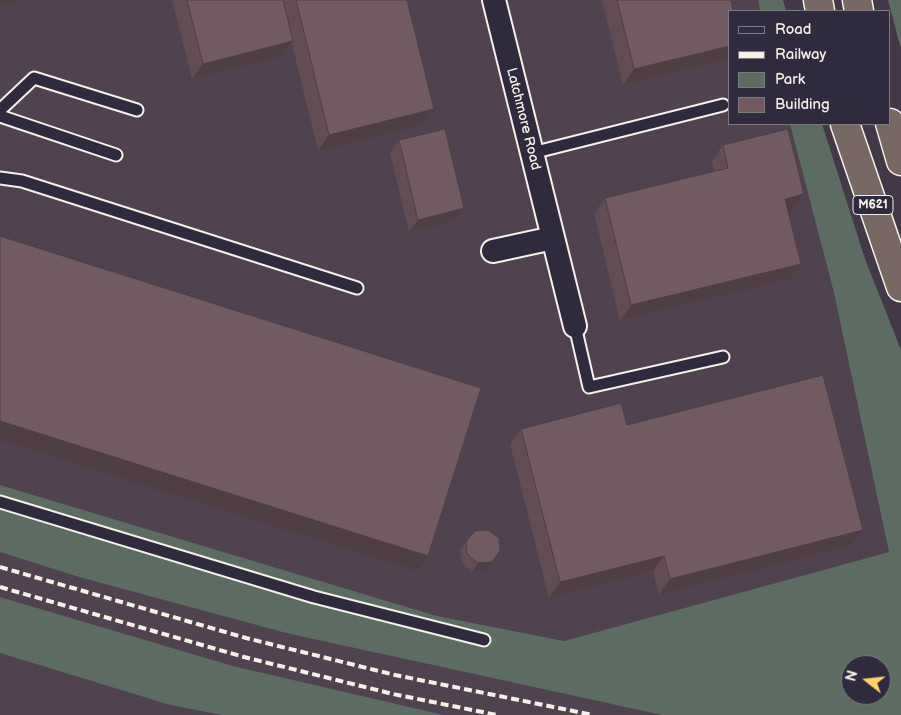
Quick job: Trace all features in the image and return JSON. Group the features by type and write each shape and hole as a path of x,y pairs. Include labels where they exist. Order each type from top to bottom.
{"highway":[{"name":"M621","path":"845,125 901,287"},
{"path":"891,125 901,161"}],"street":[{"name":"Latchmore Road","path":"494,0 575,326"},
{"path":"493,251 553,238"}],"lane":[{"path":"0,110 34,78 137,110"},
{"path":"532,153 723,105"},
{"path":"0,116 116,155"},
{"path":"0,178 22,181 357,288"},
{"path":"575,326 589,387 723,356"},
{"path":"0,502 314,597 484,640"}],"shaded area":[{"path":"0,0 758,0 760,10 728,10 728,125 790,125 834,293 889,552 564,641 437,616 0,485"},
{"path":"0,552 79,577 286,633 662,715 444,715 233,666 0,597"},
{"path":"0,653 170,705 222,715 0,715"}],"green space":[{"path":"758,0 783,0 786,10 760,10"},
{"path":"888,0 901,0 901,49 891,10"},
{"path":"790,125 822,125 865,259 901,350 901,715 662,715 286,633 79,577 0,552 0,485 437,616 564,641 889,552 834,293"},
{"path":"0,597 233,666 444,715 222,715 170,705 0,653"}],"building":[{"path":"187,0 283,0 293,41 203,64"},
{"path":"296,0 407,0 434,109 329,135"},
{"path":"617,0 731,0 733,10 728,10 728,46 634,69"},
{"path":"445,129 464,208 418,220 399,140"},
{"path":"788,129 804,194 785,199 801,264 631,305 605,198 728,168 723,145"},
{"path":"0,236 481,388 428,556 0,421"},
{"path":"823,375 863,530 670,579 664,556 560,582 521,429 621,403 627,425"},
{"path":"488,530 499,538 500,551 492,562 478,563 467,554 466,542 475,531"}],"railway":[{"path":"0,567 246,638 395,675 593,715"},
{"path":"0,587 244,657 393,694 497,715"}]}
